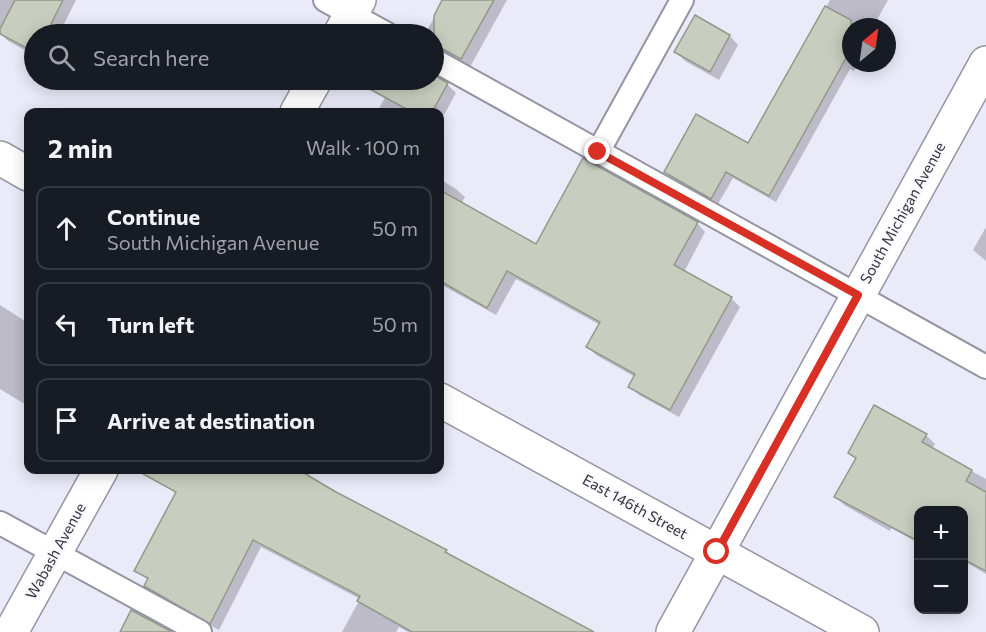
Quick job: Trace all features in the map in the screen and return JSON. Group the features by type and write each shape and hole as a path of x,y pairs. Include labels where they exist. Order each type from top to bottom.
{"street":[{"name":"South Michigan Avenue","path":"673,632 986,63"},
{"path":"299,108 309,90"},
{"path":"0,158 24,172"},
{"name":"East 146th Street","path":"444,402 862,632"},
{"name":"Wabash Avenue","path":"11,632 99,474"}],"lane":[{"path":"598,152 682,0"},
{"path":"344,12 367,24"},
{"path":"444,66 986,367"},
{"path":"0,523 200,632"}],"building":[{"path":"15,0 63,0 51,24 24,24 24,47 0,34 0,29"},
{"path":"442,0 494,0 461,59 444,50 444,24 434,24 434,16"},
{"path":"825,6 847,18 842,18 842,65 769,196 726,172 711,199 664,172 696,114 748,143"},
{"path":"695,15 730,35 710,72 674,52"},
{"path":"444,81 448,83 434,108 405,108 371,90 444,90"},
{"path":"583,158 698,222 674,265 732,297 670,410 628,387 635,374 586,347 600,322 507,271 487,308 444,283 444,192 536,244"},
{"path":"874,405 927,434 922,442 972,470 966,481 986,492 986,571 968,562 968,506 914,506 914,539 834,497 856,458 848,453"},
{"path":"143,474 306,474 594,632 412,632 357,601 360,596 253,540 210,624 144,586 148,578 134,571 176,492"},
{"path":"131,610 172,632 120,632"}],"route":[{"path":"598,152 858,295 717,552"}]}
